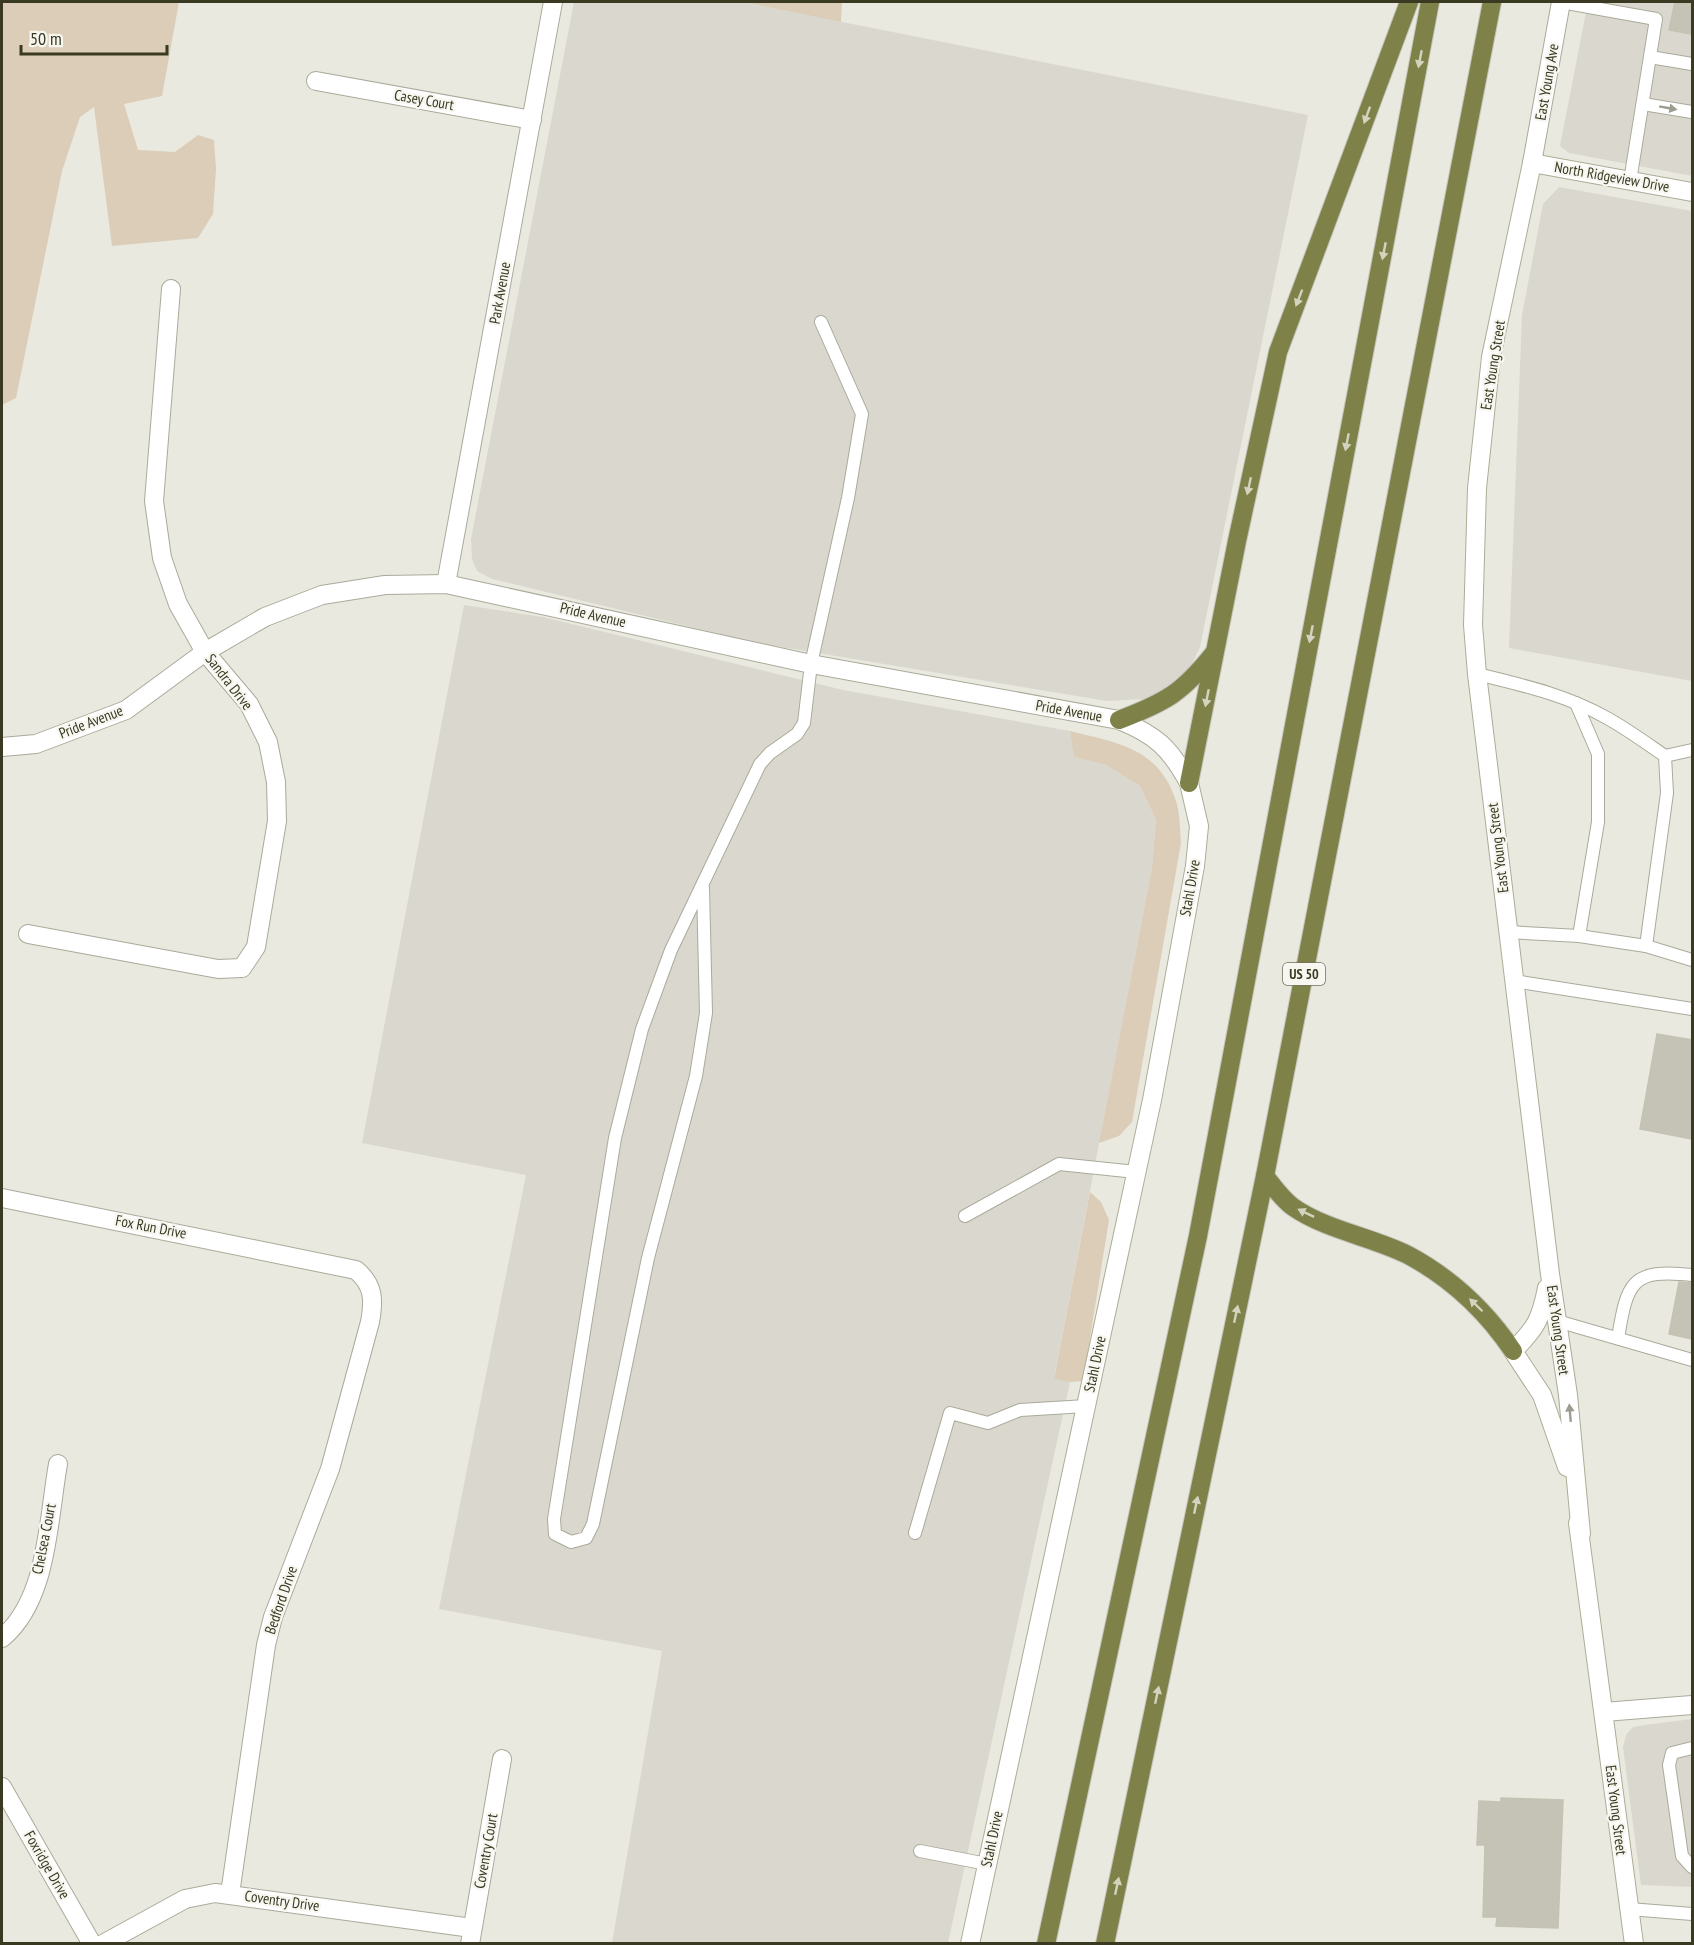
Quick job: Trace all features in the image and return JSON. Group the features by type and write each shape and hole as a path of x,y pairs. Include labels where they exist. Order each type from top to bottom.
{"highway":[{"path":"1189,783 1278,352 1409,2"},
{"path":"1046,1944 1198,1236 1431,2"},
{"name":"US 50","path":"1105,1944 1265,1176 1492,2"},
{"path":"1119,720 1158,705 1191,683 1215,652"},
{"path":"1265,1176 1292,1207 1406,1254 1430,1268 1461,1291 1485,1314 1513,1351"}],"street":[{"name":"Park Avenue","path":"446,584 553,2"},
{"name":"East Young Ave","path":"1532,163 1561,2"},
{"name":"Casey Court","path":"316,81 532,120"},
{"name":"North Ridgeview Drive","path":"1532,163 1692,192"},
{"name":"East Young Street","path":"1532,163 1489,381 1477,488 1473,625 1477,674 1550,1274 1568,1395 1581,1534 1634,1944"},
{"name":"Sandra Drive","path":"28,934 218,969 242,968 256,947 277,821 276,782 268,742 249,704 205,652 175,595 162,558 154,501 171,289"},
{"name":"Pride Avenue","path":"2,747 36,744 126,710 205,652 265,617 322,595 385,585 446,584 811,664 1119,720 1142,730 1163,744 1189,783"},
{"name":"Stahl Drive","path":"970,1944 1136,1172 1195,866 1199,826 1189,783"},
{"name":"Fox Run Drive","path":"2,1198 356,1270 372,1289 371,1316"},
{"path":"1513,1351 1541,1319 1550,1274"},
{"name":"Bedford Drive","path":"230,1894 266,1646 273,1617 330,1469 371,1316"},
{"name":"East Young Street","path":"1513,1351 1542,1395 1565,1458 1581,1534"},
{"name":"Chelsea Court","path":"2,1638 25,1612 40,1568 58,1464"},
{"path":"1604,1712 1692,1705"},
{"name":"Coventry Court","path":"471,1936 502,1759"},
{"name":"Foxridge Drive","path":"2,1787 92,1944"},
{"name":"Coventry Drive","path":"103,1944 185,1899 207,1894 230,1894 471,1936"}],"lane":[{"path":"1561,2 1656,19 1630,181"},
{"path":"1650,57 1692,64"},
{"path":"1643,104 1692,112"},
{"path":"703,888 706,1013 696,1076 648,1258 593,1524 586,1538 571,1542 555,1534 554,1519 615,1138 642,1029 671,950 703,888 760,764 770,753 797,734 804,723 811,664 848,498 862,414 821,322"},
{"path":"1477,674 1535,688 1576,703 1608,718 1665,756 1692,750"},
{"path":"1576,703 1598,754 1598,822 1579,936"},
{"path":"1646,946 1667,793 1665,756"},
{"path":"1508,932 1579,936 1646,946 1692,960"},
{"path":"1514,981 1692,1009"},
{"path":"965,1216 1059,1164 1136,1172"},
{"path":"1618,1338 1622,1310 1631,1285 1643,1276 1692,1275"},
{"path":"1557,1321 1692,1359"},
{"path":"915,1533 950,1413 988,1423 1020,1410 1086,1406"},
{"path":"1692,1748 1672,1753 1669,1765 1682,1856 1692,1867"},
{"path":"920,1851 987,1864"},
{"path":"1629,1909 1692,1914"}],"shaded area":[{"path":"2,2 179,2 162,96 124,104 138,150 175,152 198,135 214,140 216,169 213,214 198,238 112,246 94,107 80,117 62,171 16,398 2,405"},
{"path":"574,2 742,2 1308,115 1200,647 1186,676 1166,691 1144,699 1107,701 757,643 492,579 477,571 472,559 471,539"},
{"path":"742,2 842,2 841,22"},
{"path":"1588,2 1692,2 1692,176 1569,153 1560,146"},
{"path":"1559,187 1692,211 1692,681 1509,648 1522,315 1543,204"},
{"path":"464,605 543,617 843,690 1070,731 1075,757 1106,765 1140,786 1156,820 1152,868 1054,1378 1070,1382 948,1943 612,1943 662,1651 439,1609 526,1175 362,1143"},
{"path":"1070,731 1120,744 1148,759 1169,783 1176,801 1180,827 1181,843 1132,1122 1119,1136 1099,1143 1152,868 1156,820 1140,786 1106,765 1074,757"},
{"path":"1090,1192 1101,1202 1109,1220 1083,1381 1070,1382 1054,1379"},
{"path":"1692,1719 1692,1887 1641,1885 1623,1747 1626,1735 1633,1727"}],"building":[{"path":"1675,2 1692,2 1692,34 1669,30"},
{"path":"1657,1034 1692,1040 1692,1139 1640,1129"},
{"path":"1679,1282 1692,1283 1692,1339 1669,1334"},
{"path":"1501,1798 1563,1800 1558,1928 1496,1926 1497,1917 1483,1917 1485,1845 1477,1845 1479,1801 1501,1802"}]}
